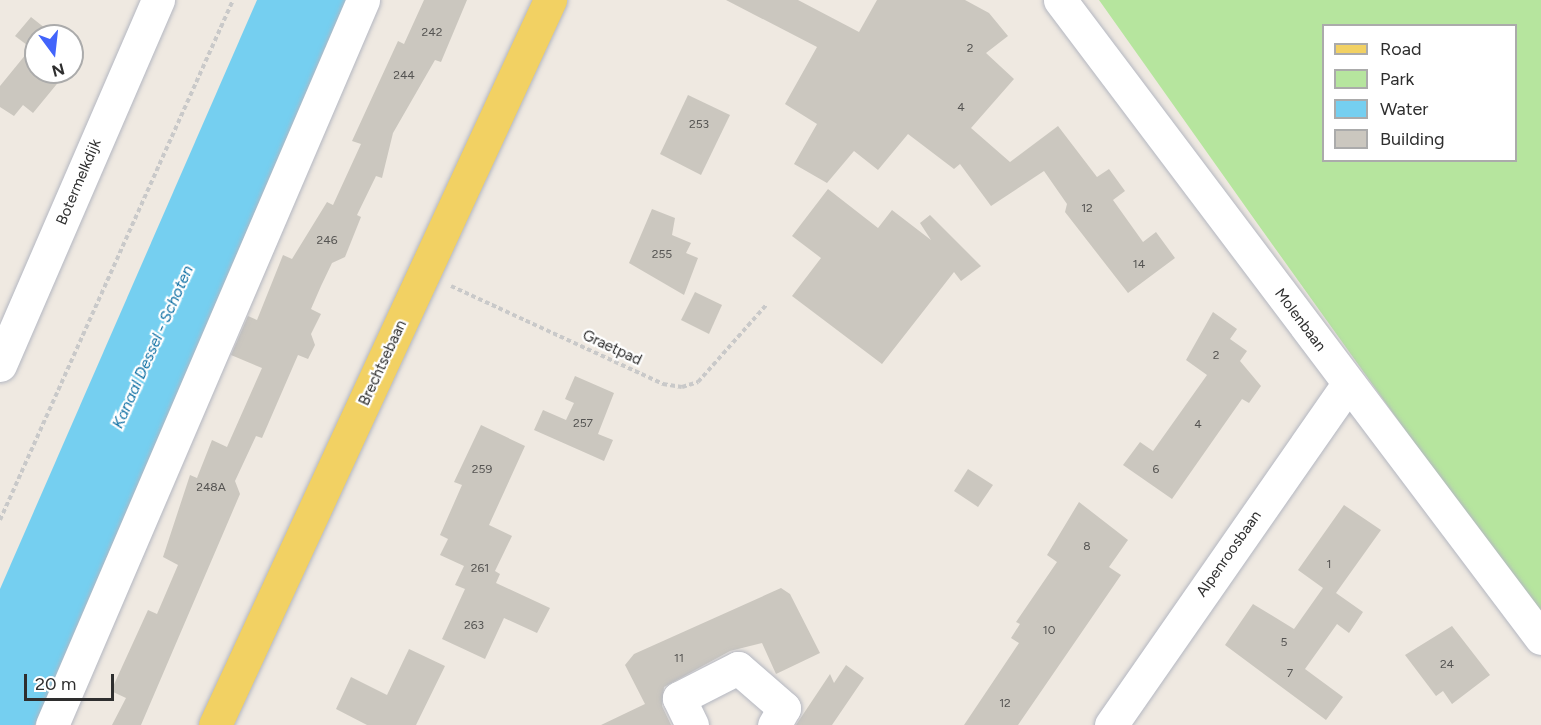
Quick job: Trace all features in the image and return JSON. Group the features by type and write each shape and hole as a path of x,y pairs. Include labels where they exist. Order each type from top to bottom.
{"main road":[{"name":"Brechtsebaan","path":"216,725 550,0"}],"street":[{"name":"Botermelkdijk","path":"0,365 159,0"},
{"path":"52,725 363,0"},
{"name":"Molenbaan","path":"1060,0 1541,638"},
{"name":"Alpenroosbaan","path":"1111,725 1348,384"},
{"path":"692,725 679,698 738,668 784,708 774,725"}],"path":[{"path":"0,520 233,0"},
{"name":"Graetpad","path":"424,274 663,384 682,387 698,382 767,304"}],"green space":[{"path":"1099,0 1541,0 1541,620 1257,223"}],"water":[{"name":"Kanaal Dessel - Schoten","path":"257,0 350,0 35,725 0,725 0,589"}],"building":[{"path":"424,0 467,0 441,62 435,60 393,133 382,178 376,176 357,215 361,217 345,257 332,263 321,286 311,309 321,314 311,334 315,345 308,359 298,355 262,438 256,436 235,481 240,494 141,725 112,725 126,698 111,691 148,610 157,614 178,565 163,557 190,475 197,478 212,440 227,447 262,368 231,355 248,316 257,320 283,255 292,259 327,202 333,205 361,144 352,141 398,41 404,44"},
{"path":"726,0 798,0 859,32 877,0 965,0 989,13 1008,36 986,53 1014,79 971,128 1010,162 1058,126 1097,177 1109,169 1125,191 1113,200 1143,242 1156,232 1175,258 1128,293 1065,212 1067,204 1044,171 991,206 960,164 954,169 908,134 878,170 854,151 827,183 794,164 817,124 785,104 817,47"},
{"path":"31,17 40,24 25,24"},
{"path":"24,25 24,43 15,36"},
{"path":"24,57 24,84 57,84 33,113 23,105 14,116 0,107 0,86"},
{"path":"688,95 730,115 701,175 660,154"},
{"path":"828,189 878,228 892,210 931,240 920,223 930,215 981,266 961,281 954,272 882,364 792,296 821,258 792,236"},
{"path":"652,209 675,218 672,235 691,243 686,253 698,258 684,295 629,263"},
{"path":"695,292 722,305 709,334 681,320"},
{"path":"1213,312 1237,329 1230,339 1247,351 1240,361 1261,386 1249,403 1242,399 1172,499 1123,465 1140,442 1153,451 1207,375 1186,360"},
{"path":"575,376 614,393 598,434 613,440 604,461 534,430 543,410 566,420 574,403 565,399"},
{"path":"481,425 525,446 489,525 512,536 495,571 500,574 496,583 550,608 537,633 504,618 485,659 442,639 465,589 455,585 464,566 440,555 448,539 440,535 462,485 454,482"},
{"path":"968,469 993,485 978,507 954,491"},
{"path":"1079,502 1128,540 1109,567 1121,575 1018,725 964,725 1019,643 1011,638 1020,624 1016,622 1057,562 1047,555"},
{"path":"1344,505 1381,530 1336,593 1363,612 1349,633 1337,624 1305,669 1343,697 1326,720 1225,645 1253,604 1294,629 1323,588 1298,570"},
{"path":"781,588 790,594 820,653 776,674 762,643 730,651 664,687 662,706 671,725 601,725 645,704 625,665 634,654"},
{"path":"1452,626 1490,675 1452,704 1443,691 1436,696 1405,655"},
{"path":"409,649 445,666 416,725 367,725 336,709 351,677 387,695"},
{"path":"846,665 864,678 832,725 796,725 830,674 834,683"}]}
